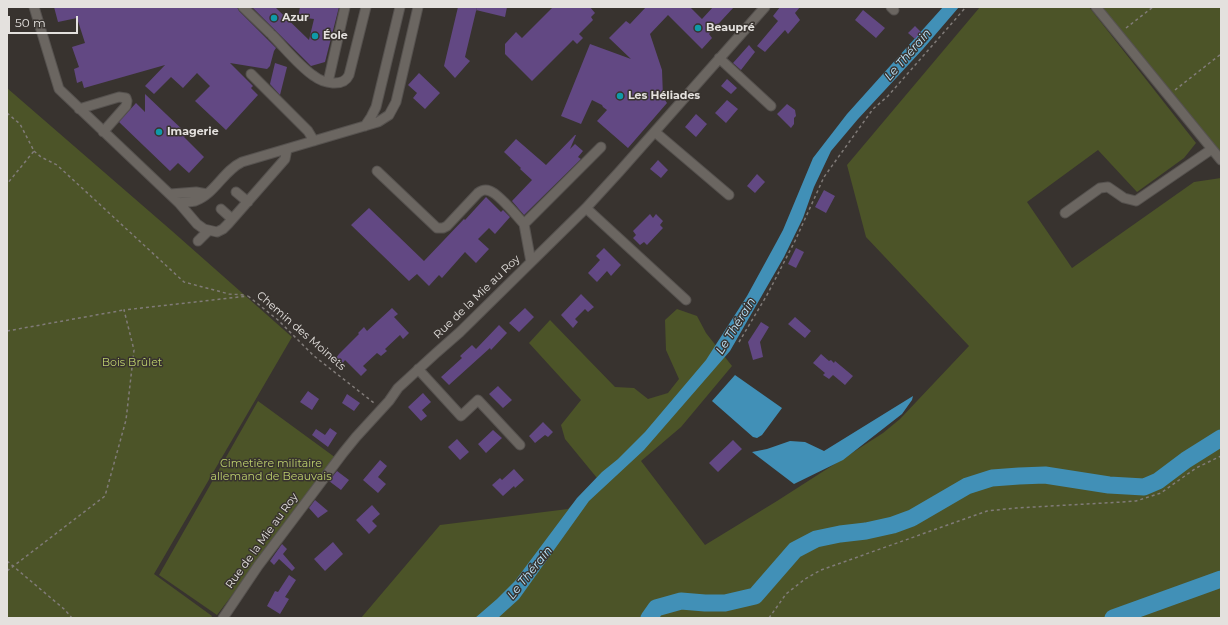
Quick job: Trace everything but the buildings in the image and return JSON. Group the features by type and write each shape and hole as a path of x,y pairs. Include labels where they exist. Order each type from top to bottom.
{"street":[{"path":"34,7 59,89 179,202 197,224 204,229 217,232 223,229 285,159 288,149"},
{"path":"243,7 313,76 328,82 337,83 347,79 366,7"},
{"path":"328,82 345,7"},
{"path":"365,126 372,117 376,107 400,7"},
{"path":"179,202 196,200 207,194 229,170 237,164 365,126 384,119 389,115 394,107 418,7"},
{"name":"Rue de la Mie au Roy","path":"223,618 258,566 338,459 382,409 398,388 460,332 586,208 765,7"},
{"path":"1096,7 1221,160"},
{"path":"719,58 771,106"},
{"path":"251,74 308,131 314,141"},
{"path":"79,109 119,97 126,98 126,106 103,132"},
{"path":"655,132 730,195"},
{"path":"524,224 601,147"},
{"path":"1065,213 1100,188 1108,186 1124,198 1136,201 1212,149"},
{"path":"377,171 437,228 447,226 478,193 484,190 496,194 524,224 531,262"},
{"path":"170,194 196,192 207,194"},
{"path":"236,192 248,202"},
{"path":"586,208 686,300"},
{"path":"221,209 232,219"},
{"path":"198,241 208,230"},
{"path":"418,369 461,416 478,400 520,445"}],"path":[{"path":"739,342 767,295 795,241 824,177 873,109 888,96 966,7"},
{"path":"1119,35 1153,7"},
{"path":"1169,96 1221,54"},
{"path":"7,113 20,124 34,151 41,157 57,165 184,282 229,294 248,296"},
{"path":"7,184 34,151"},
{"path":"7,331 124,310 248,296"},
{"name":"Chemin des Moinets","path":"248,296 278,320 314,356 382,409"},
{"path":"7,571 105,496 126,420 134,350 124,310"},
{"path":"769,618 786,594 805,579 820,570 988,511 1136,501 1153,496 1167,489 1196,468 1221,456"},
{"path":"7,561 64,609 72,618"}],"green space":[{"path":"980,7 1089,7 1196,143 1184,158 1137,192 1098,150 1027,202 1072,268 1194,182 1221,178 1221,618 361,618 440,525 568,509 597,478 565,439 561,425 581,400 529,343 550,320 615,387 634,388 648,399 668,393 679,379 666,350 665,320 677,309 697,316 706,333 732,366 681,427 641,461 705,545 883,433 900,419 969,346 866,237 847,165"},
{"path":"1098,7 1221,7 1221,157"},
{"name":"Bois Brûlet","path":"7,88 292,337 154,574 212,616 211,618 7,618"},
{"name":"Cimetière militaire allemand de Beauvais","path":"258,401 336,458 217,615 159,575"}],"water":[{"name":"Le Thérain","path":"943,7 959,7 831,151 814,187 803,218 784,257 730,351 644,450 589,501 519,599 498,618 475,618 515,581 577,498 602,472 618,459 645,432 706,360 747,296 783,230 813,158 847,114"},
{"path":"735,375 782,408 762,435 757,438 753,437 712,401"},
{"path":"913,396 912,400 902,414 843,460 794,484 752,452 767,449 790,441 805,442 824,451"}],"waterway":[{"path":"649,618 656,608 681,601 725,603 755,596 795,550 816,539 893,525 912,518 967,486 992,478 1045,475 1109,485 1144,487 1158,481 1186,460 1221,438"},
{"path":"1113,618 1221,579"}],"place":[{"name":"Azur","path":"274,18"},
{"name":"Beaupré","path":"698,28"},
{"name":"Éole","path":"315,36"},
{"name":"Les Héliades","path":"620,96"},
{"name":"Imagerie","path":"159,132"}]}
